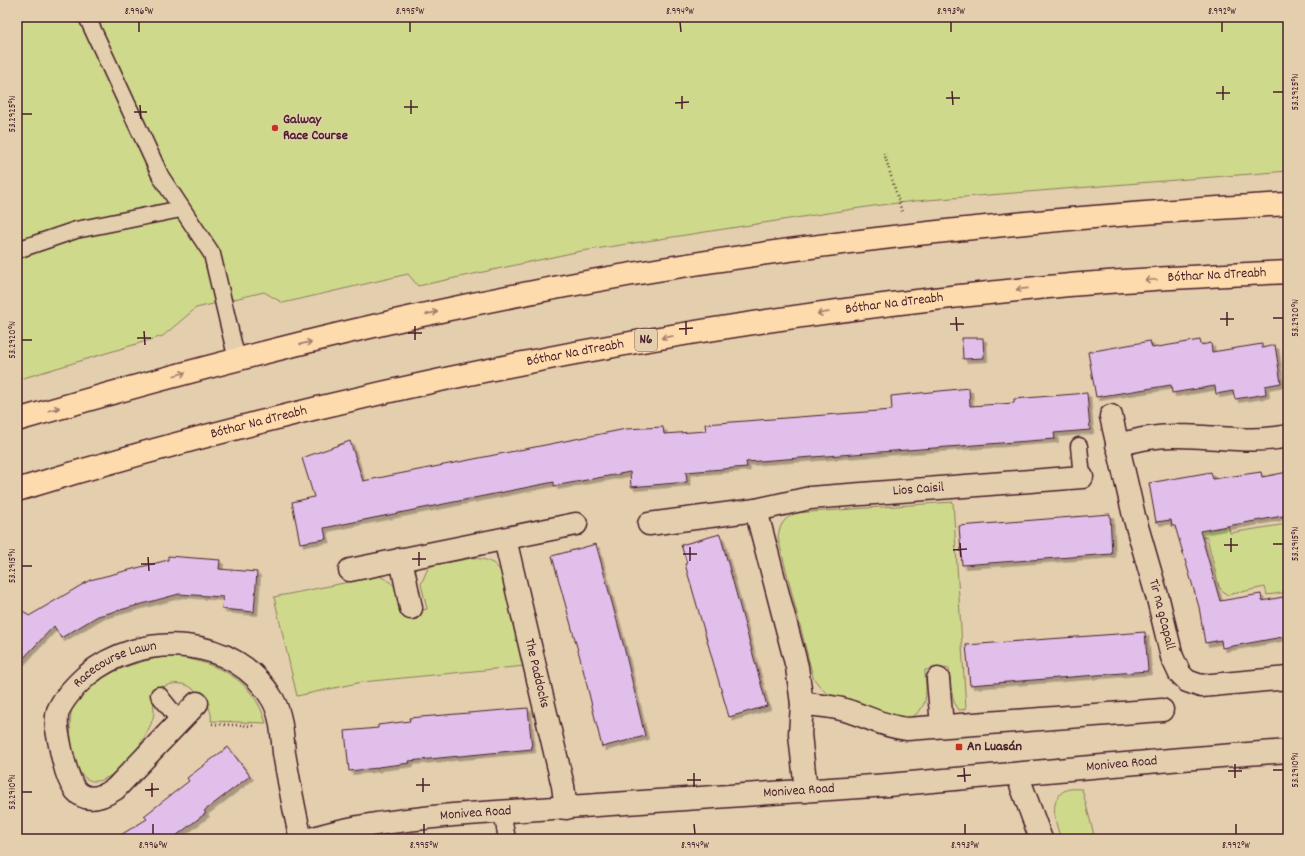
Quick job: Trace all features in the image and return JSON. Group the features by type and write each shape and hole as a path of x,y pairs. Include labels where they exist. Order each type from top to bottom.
{"highway":[{"path":"17,420 237,360 445,310 751,255 1033,221 1288,204"},
{"name":"Bóthar Na dTreabh","path":"17,490 86,469 289,414 510,366 677,335 764,321 912,301 1052,286 1288,272"}],"street":[{"name":"Tir na gCapall","path":"1111,416 1117,445 1172,657 1180,674 1187,681 1201,686 1288,678"},
{"path":"1117,445 1146,438 1171,436 1238,439 1288,436"},
{"name":"Lios Caisil","path":"649,524 756,510 810,498 1082,477"},
{"path":"756,510 797,667 802,704 800,734 806,791"},
{"path":"350,570 576,524"},
{"name":"The Paddocks","path":"505,538 563,786 566,808"},
{"path":"401,559 411,608"},
{"name":"Racecourse Lawn","path":"187,713 115,789 108,794 93,797 79,795 74,790 67,777 57,721 58,713 65,698 85,678 112,658 128,652 149,646 170,644 203,649 224,656 242,667 264,687 278,711 301,839"},
{"path":"938,679 942,726"},
{"path":"802,704 820,705 845,710 896,728 907,729 1162,710"},
{"name":"Monivea Road","path":"311,839 348,829 394,821 806,791 1017,774 1182,758 1288,752"},
{"path":"1017,774 1041,839"}],"lane":[{"path":"87,17 161,177 212,254 237,360"},
{"path":"17,250 76,230 181,209"},
{"path":"1079,446 1082,477"},
{"path":"159,695 187,713"},
{"path":"502,812 507,839"}],"path":[{"path":"884,153 910,235"},
{"path":"187,713 212,724 281,728"}],"green space":[{"path":"17,17 1288,17 1288,171 915,201 873,206 576,252 418,286 408,274 283,303 264,292 196,308 163,336 17,380"},
{"path":"953,502 966,709 959,710 954,702 949,668 925,670 925,701 917,713 907,718 902,719 876,713 827,693 821,688 813,677 778,538 783,523 795,513"},
{"path":"1287,524 1288,592 1267,595 1265,587 1227,595 1219,587 1207,537 1201,538 1199,529 1211,526 1213,529 1228,526 1230,533"},
{"path":"473,558 489,561 496,565 501,572 525,666 362,682 297,696 274,597 379,576 392,583 395,587 401,615 427,609 421,584 428,568 434,565"},
{"path":"175,656 191,659 219,669 243,684 260,708 266,723 211,721 210,710 207,704 193,689 182,684 166,686 153,693 154,712 151,724 140,745 127,762 107,778 98,781 91,781 84,777 75,760 72,746 70,720 75,701 87,688 110,674 151,659"},
{"path":"1082,789 1095,839 1061,839 1054,812 1056,799 1066,790"}],"building":[{"path":"962,338 983,338 984,358 963,359"},
{"path":"1200,340 1201,345 1211,343 1212,352 1262,344 1262,348 1275,345 1281,383 1265,386 1266,394 1235,399 1233,391 1216,394 1215,386 1172,393 1171,385 1096,397 1088,352 1150,341 1152,348"},
{"path":"969,388 970,406 1014,403 1014,399 1087,393 1090,430 1054,433 1055,439 746,462 747,467 686,472 687,482 631,487 630,472 554,486 554,482 324,528 326,539 300,543 292,502 314,497 302,458 350,441 363,481 626,429 663,427 664,434 706,431 705,424 892,410 891,396"},
{"path":"1211,472 1213,479 1261,472 1262,477 1288,472 1288,515 1200,531 1220,601 1261,594 1262,601 1288,596 1288,636 1222,648 1221,640 1205,643 1199,607 1175,526 1172,526 1171,520 1156,522 1149,483"},
{"path":"1110,514 1112,554 962,565 959,526"},
{"path":"720,534 767,706 729,717 685,564 687,563 681,545"},
{"path":"596,544 624,647 645,736 602,747 582,665 552,556"},
{"path":"168,556 220,560 219,569 257,572 254,612 222,609 223,597 179,594 98,616 61,638 54,626 17,665 17,606 29,616 90,580 168,560"},
{"path":"1145,632 1148,671 970,685 966,645"},
{"path":"528,708 532,749 409,761 410,763 349,771 345,731 378,728 378,725 410,721 409,718"},
{"path":"228,747 250,776 204,811 206,813 172,839 114,839 147,819 144,816 189,781 187,778"}],"place":[{"name":"Galway Race Course","path":"275,128"},
{"name":"An Luasán","path":"959,747"}]}
